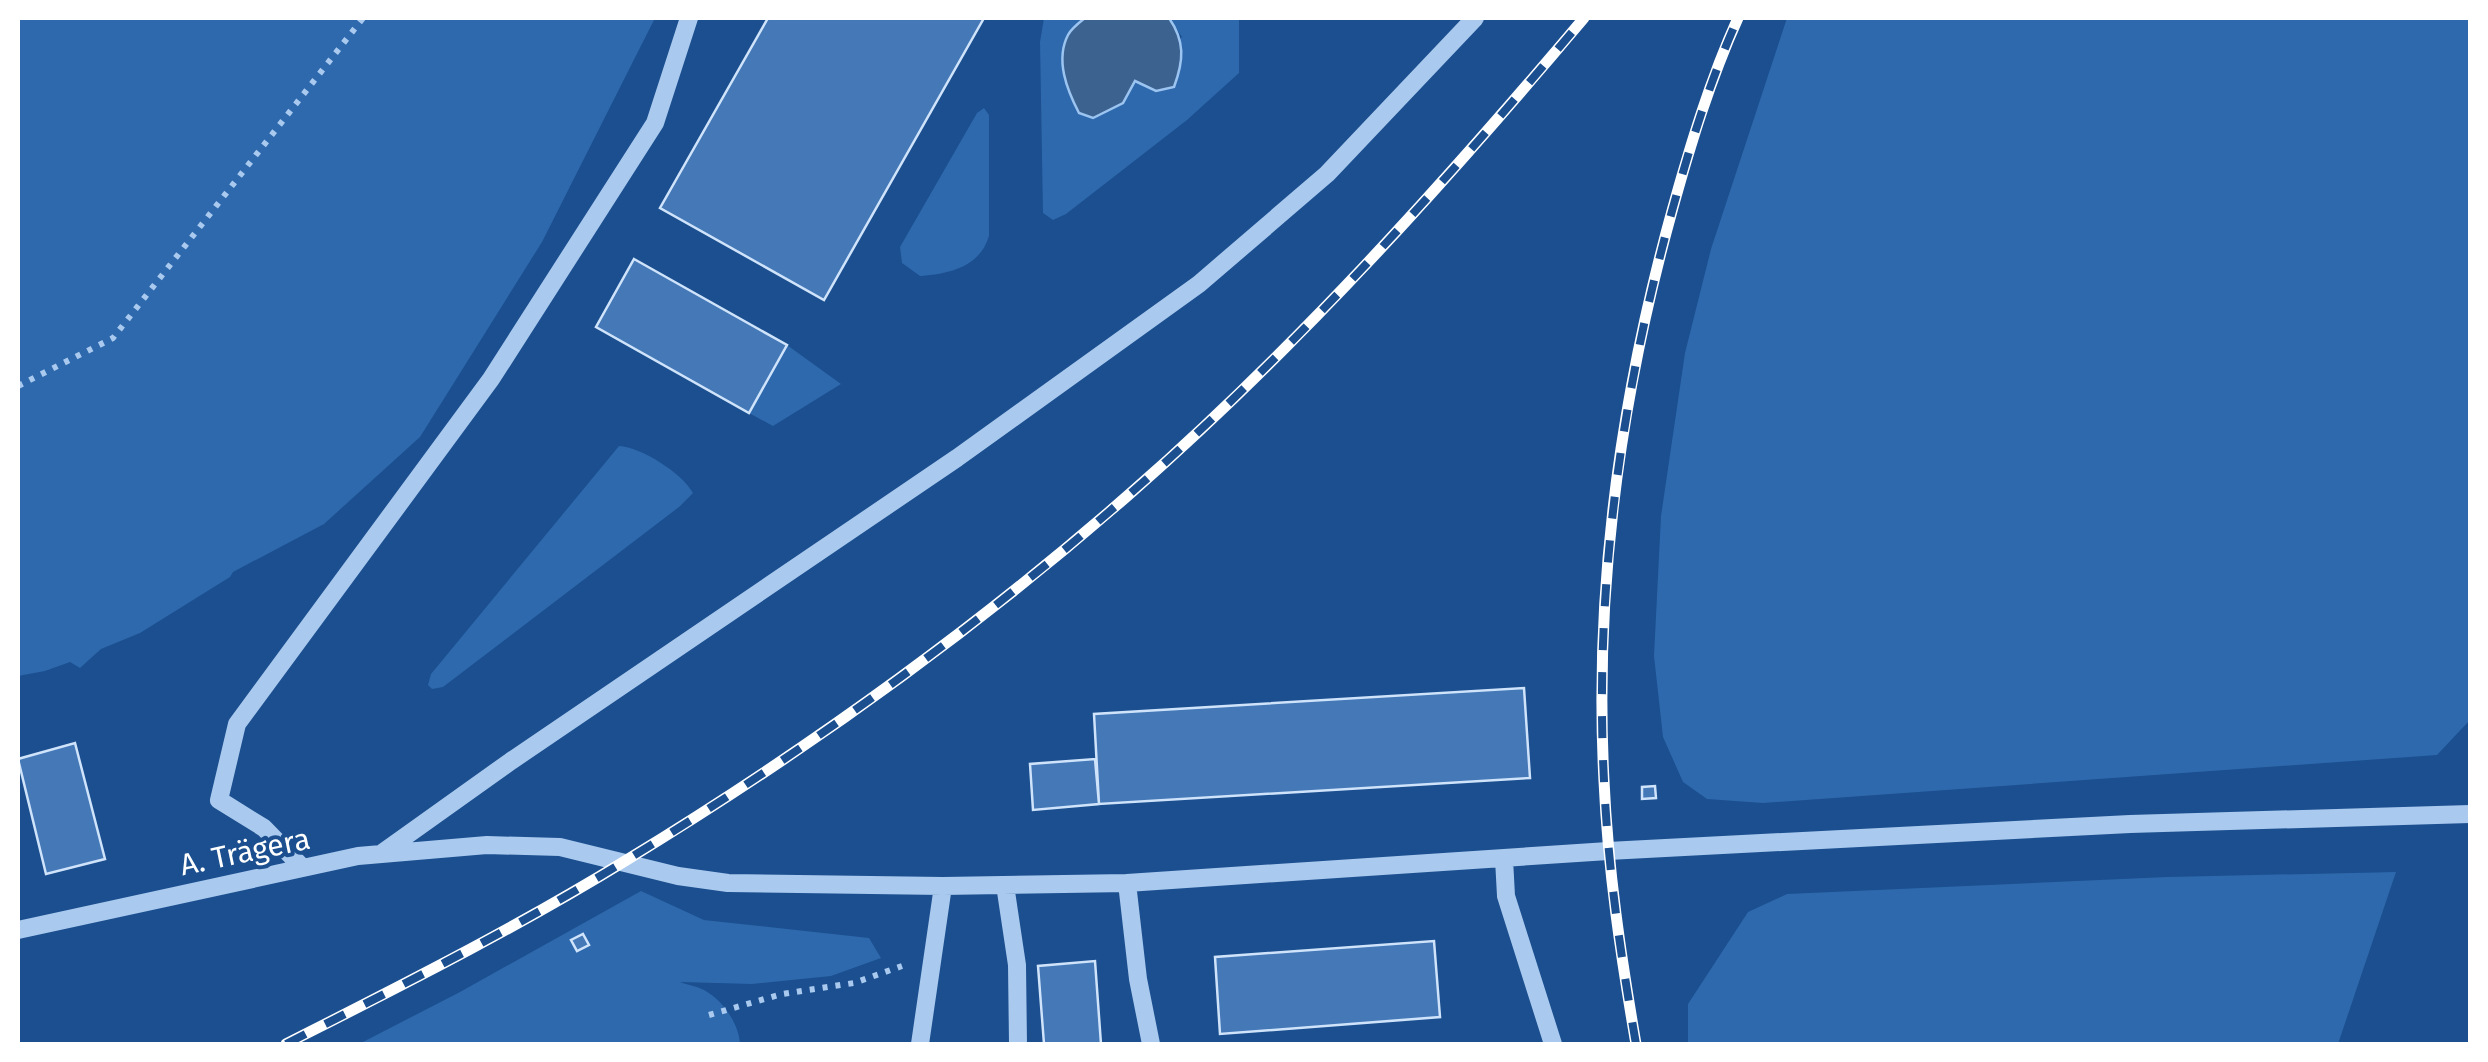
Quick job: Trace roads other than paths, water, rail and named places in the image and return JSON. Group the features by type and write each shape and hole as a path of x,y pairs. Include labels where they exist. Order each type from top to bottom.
{"street":[{"path":"302,867 264,828 219,800 237,724 492,379 655,123 689,18"},
{"path":"381,854 957,458 1199,284 1327,174 1475,18"},
{"name":"A. Trägera","path":"18,930 302,867 381,854 488,845 560,847 678,876 728,883 943,886 1127,883 2130,824 2470,814"},
{"path":"1504,860 1506,896 1553,1044"},
{"path":"1127,883 1138,979 1151,1044"},
{"path":"1005,884 1017,966 1018,1044"},
{"path":"920,1044 943,886"}],"railway":[{"path":"286,1044 500,933 692,819 887,687 1013,592 1194,436 1311,322 1478,142 1584,18"},
{"path":"1636,1044 1606,814 1603,637 1615,493 1654,280 1693,138 1738,18"}]}
